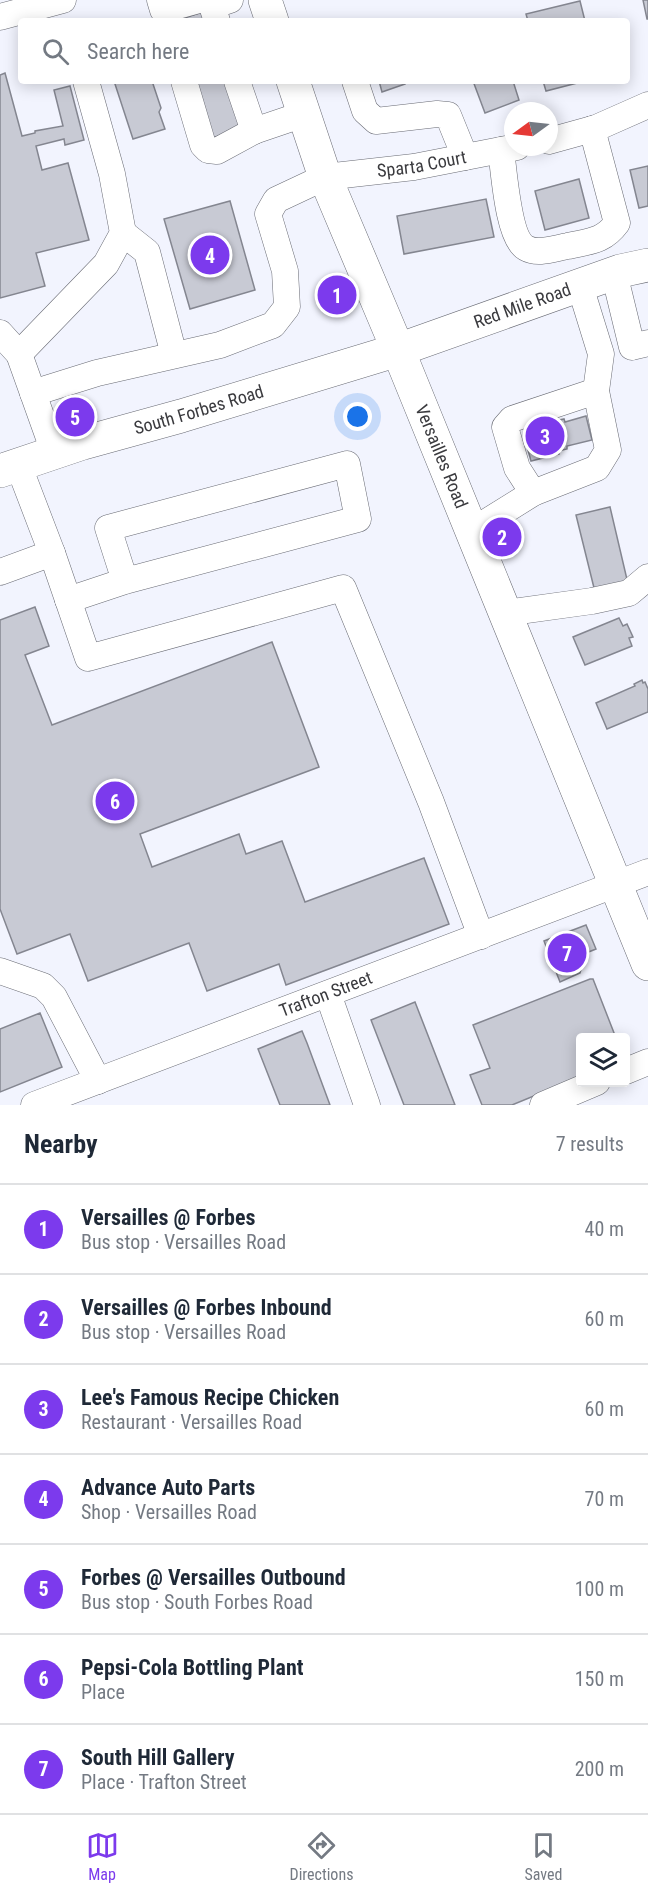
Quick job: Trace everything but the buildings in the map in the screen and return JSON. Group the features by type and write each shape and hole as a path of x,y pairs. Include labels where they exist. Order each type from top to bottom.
{"main road":[{"path":"265,0 272,18"},
{"name":"Versailles Road","path":"294,84 325,177 506,613 648,964"},
{"name":"Red Mile Road","path":"398,350 594,280 648,265"},
{"name":"South Forbes Road","path":"9,467 398,350"}],"street":[{"path":"163,10 212,5"},
{"path":"0,17 61,8"},
{"path":"19,354 106,264 123,233 112,174 87,84"},
{"path":"185,84 203,145 208,150 217,150 254,130 304,114"},
{"path":"238,84 254,130"},
{"path":"356,84 365,111 376,121 436,114 448,115 465,157"},
{"path":"558,138 592,129 648,105"},
{"path":"509,156 513,231 526,248 540,251 600,239 617,223 592,129"},
{"name":"Sparta Court","path":"33,393 96,373 220,345 273,325 287,307 285,271 268,214 276,200 325,177 414,166 504,149"},
{"path":"123,233 147,252 174,355"},
{"path":"578,243 594,280 632,347 647,347"},
{"path":"472,531 533,493 597,468 608,450 596,391 601,354 594,280"},
{"path":"0,333 19,354 54,452"},
{"path":"533,493 517,468 505,427 512,419 596,391"},
{"path":"68,600 125,581 358,519 346,464 108,528 125,581"},
{"path":"9,467 52,553 88,658 343,588 431,802 481,936"},
{"path":"0,572 52,553"},
{"path":"506,613 592,601 629,593 648,577"},
{"name":"Trafton Street","path":"34,1105 648,872"},
{"path":"0,971 43,986 54,997 98,1081"},
{"path":"328,994 367,1105"},
{"path":"630,1069 648,1062"},
{"path":"543,1105 587,1087"}],"place":[{"name":"Advance Auto Parts","path":"210,255"},
{"name":"Versailles @ Forbes","path":"337,295"},
{"name":"Forbes @ Versailles Outbound","path":"75,417"},
{"name":"Lee's Famous Recipe Chicken","path":"545,436"},
{"name":"Versailles @ Forbes Inbound","path":"502,537"},
{"name":"Pepsi-Cola Bottling Plant","path":"115,801"},
{"name":"South Hill Gallery","path":"567,953"}]}
